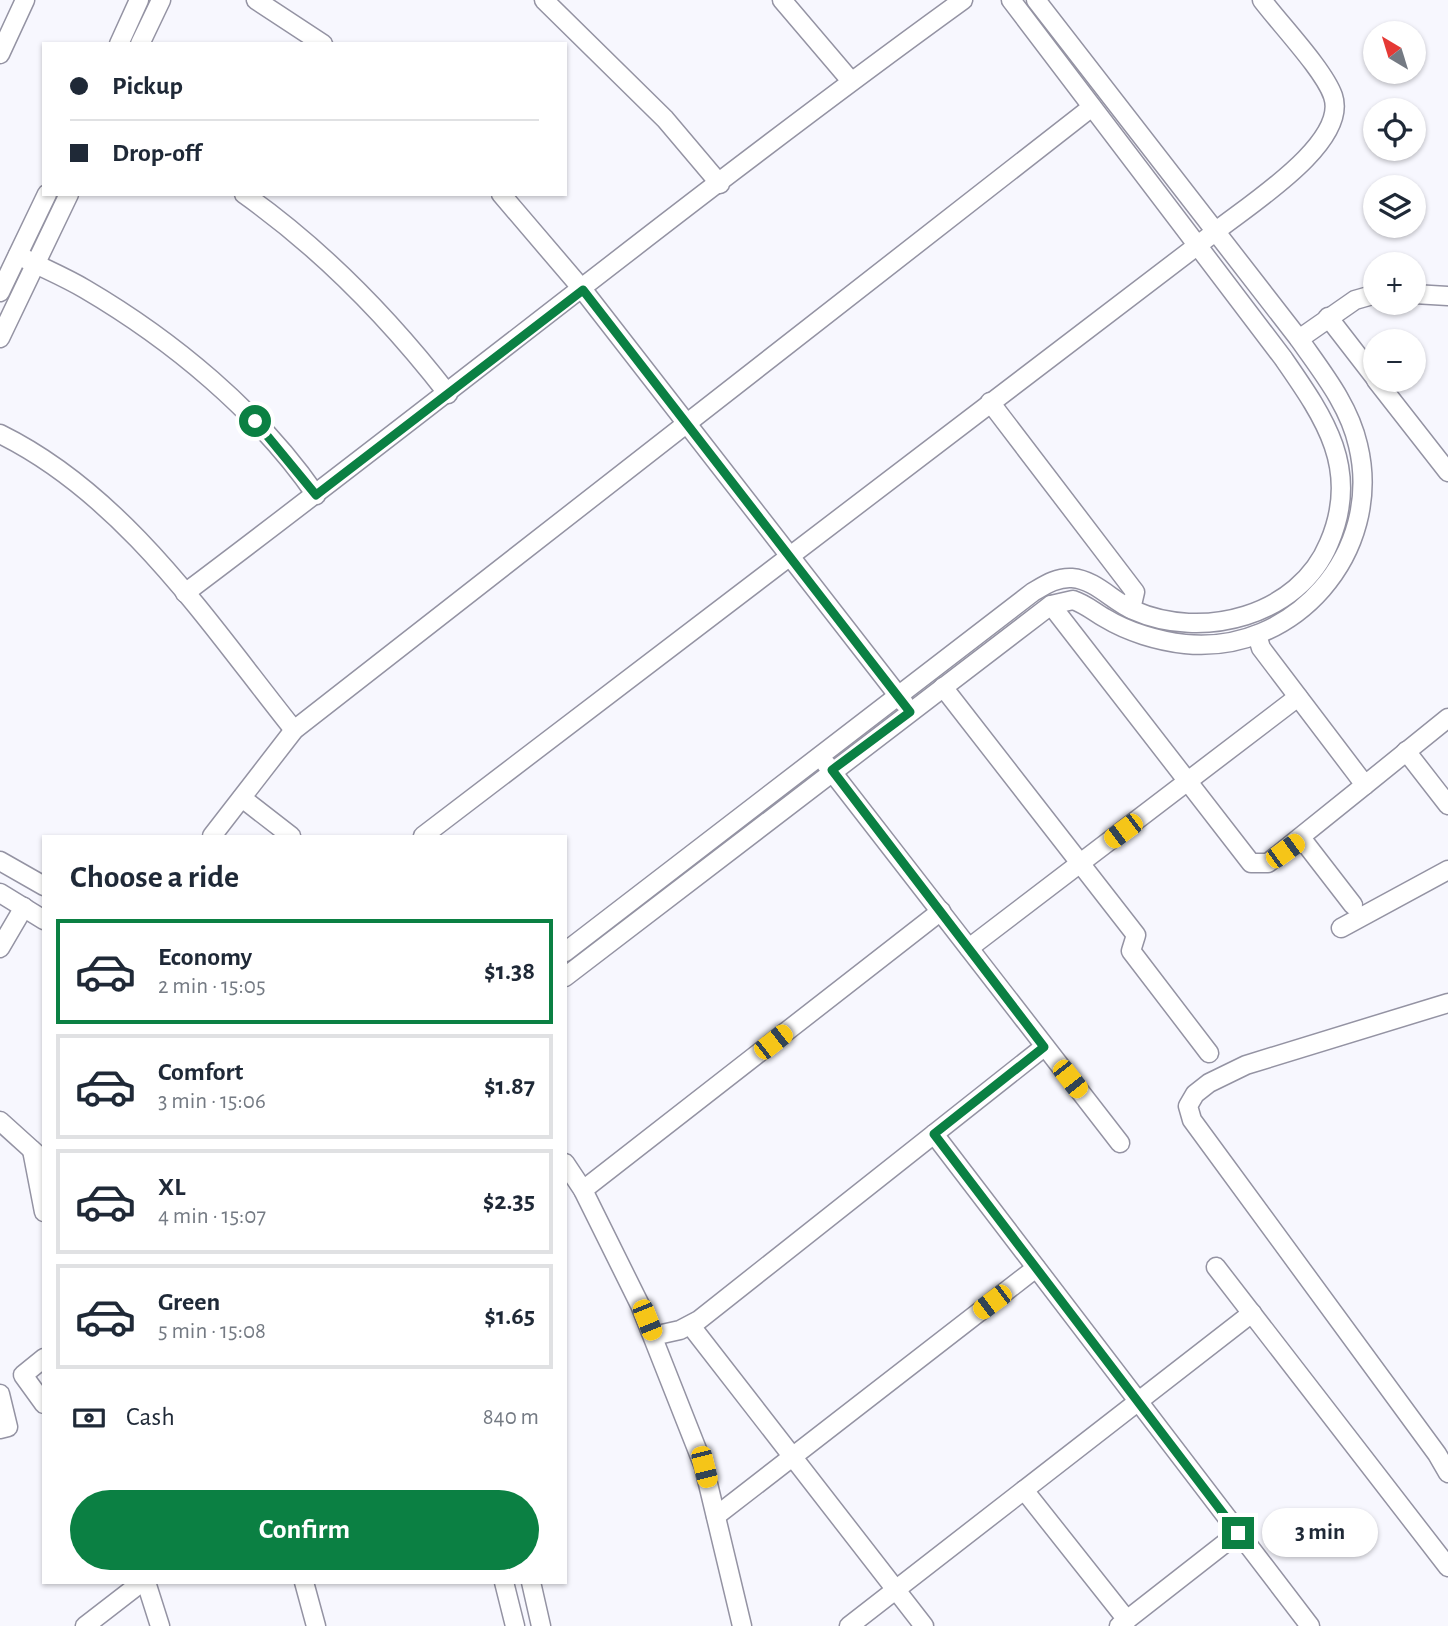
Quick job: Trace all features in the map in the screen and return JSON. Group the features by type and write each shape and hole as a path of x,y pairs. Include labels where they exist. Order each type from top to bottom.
{"street":[{"path":"0,54 25,0"},
{"path":"119,42 139,0"},
{"path":"141,42 161,0"},
{"path":"256,0 320,42"},
{"path":"544,0 665,119 720,184"},
{"path":"782,0 851,81"},
{"path":"186,593 448,394 851,81 963,0"},
{"path":"567,950 1033,592 1052,581 1074,578 1086,582 1131,609 1173,621 1234,619 1271,605 1289,594 1315,568 1335,531 1341,480 1338,454 1320,412 1011,0"},
{"path":"567,975 1051,605 1073,600 1139,633 1185,644 1212,645 1257,635 1300,612 1331,581 1354,537 1360,510 1360,456 1349,418 1338,395 1299,339 1036,0"},
{"path":"424,835 790,553 1214,232 1312,153 1332,126 1335,112 1329,89 1262,0"},
{"path":"213,835 294,730 1092,107"},
{"path":"0,292 46,196"},
{"path":"0,338 68,196"},
{"path":"247,196 278,218 354,285 410,346 448,394"},
{"path":"503,196 583,290 687,421 910,712"},
{"path":"18,255 83,288 133,319 202,372 255,421 316,495"},
{"path":"1426,295 1448,296"},
{"path":"1299,339 1328,317 1363,298"},
{"path":"1328,317 1363,362"},
{"path":"1386,392 1448,472"},
{"path":"990,402 1135,592 1131,609"},
{"path":"0,434 50,465 94,499 137,539 186,593 294,730"},
{"path":"1051,605 1251,863 1268,863 1302,839 1448,718"},
{"path":"1257,635 1261,648 1365,785"},
{"path":"943,687 1136,935 1131,951 1209,1053"},
{"path":"968,948 1298,697"},
{"path":"1406,751 1448,804"},
{"path":"820,756 1120,1143"},
{"path":"242,798 290,835"},
{"path":"1302,839 1353,905"},
{"path":"0,861 42,885"},
{"path":"1341,928 1448,870"},
{"path":"0,893 42,919"},
{"path":"0,948 24,907"},
{"path":"583,1190 941,912"},
{"path":"1448,1003 1246,1065 1209,1083 1195,1094 1188,1106 1192,1120 1448,1473"},
{"path":"653,1336 691,1326 1044,1047"},
{"path":"0,1121 38,1155 42,1193"},
{"path":"934,1134 1310,1626"},
{"path":"567,1166 583,1190 653,1336 704,1467 742,1626"},
{"path":"1216,1267 1448,1567"},
{"path":"716,1516 1036,1268"},
{"path":"849,1626 1252,1313"},
{"path":"691,1326 924,1626"},
{"path":"41,1393 23,1375 42,1360"},
{"path":"0,1394 8,1427 0,1429"},
{"path":"1024,1490 1123,1623 1238,1533"},
{"path":"85,1626 141,1584"},
{"path":"145,1584 160,1626"},
{"path":"305,1584 316,1626"},
{"path":"504,1584 515,1626"},
{"path":"531,1584 541,1626"}],"route":[{"path":"255,421 316,495 583,290 790,553 910,712 832,770 1044,1047 934,1134 1238,1533"}]}
